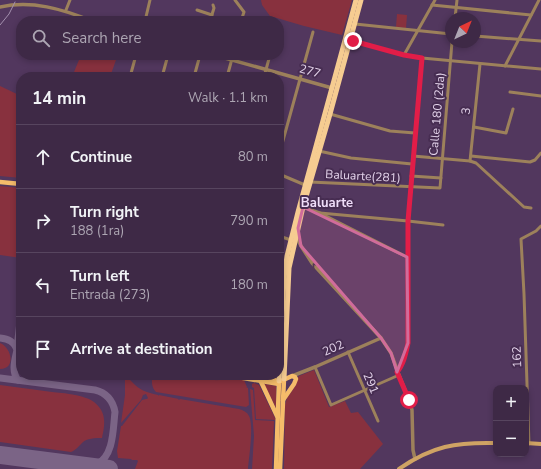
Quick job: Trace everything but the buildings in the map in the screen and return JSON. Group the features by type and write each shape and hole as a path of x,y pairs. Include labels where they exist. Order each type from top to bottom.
{"highway":[{"path":"284,339 289,268 332,88 356,0"},
{"path":"284,271 291,240 330,114 361,0"}],"main road":[{"path":"0,182 16,184"},
{"path":"270,380 281,382 294,377 294,384 282,401"},
{"path":"261,380 278,420"},
{"path":"280,469 282,401 281,382"},
{"path":"276,469 281,382"},
{"path":"399,469 415,458 429,451 462,443 493,443"},
{"path":"529,443 541,444"}],"street":[{"path":"66,10 70,0"},
{"path":"146,16 150,0"},
{"path":"235,0 244,12 243,16"},
{"path":"404,55 435,0"},
{"path":"456,12 457,0"},
{"path":"505,66 539,0"},
{"path":"0,7 9,3 31,1 44,3 80,16"},
{"path":"197,10 212,15 214,8 213,5"},
{"path":"432,5 531,15"},
{"path":"355,24 445,33"},
{"path":"284,137 313,32"},
{"path":"481,37 541,41"},
{"path":"350,40 404,55 422,58 541,69"},
{"name":"Calle 180 (2da)","path":"440,188 452,48"},
{"path":"315,367 331,405 398,374 404,359 408,343 408,221 422,58"},
{"path":"131,72 135,60"},
{"path":"163,72 167,60"},
{"path":"195,72 199,60"},
{"path":"228,72 231,60"},
{"name":"277","path":"231,60 276,72"},
{"path":"265,72 269,60"},
{"name":"3","path":"470,161 480,64"},
{"name":"277","path":"284,74 332,88"},
{"path":"510,92 541,96"},
{"path":"474,127 506,133 513,109"},
{"path":"330,114 390,131 415,133"},
{"path":"319,151 351,158 412,164"},
{"path":"470,156 530,162 541,153"},
{"path":"413,156 470,161 476,163 524,207 531,208"},
{"path":"284,176 308,184"},
{"path":"411,176 441,178"},
{"name":"Baluarte(281)","path":"308,184 440,188"},
{"path":"303,207 320,213 407,258"},
{"path":"320,213 443,225"},
{"name":"162","path":"527,421 524,294 521,239 536,232 541,226"},
{"path":"298,228 299,242 306,254 381,338 391,353 412,410 413,450 415,458"},
{"path":"284,238 291,240"},
{"name":"202","path":"294,377 381,338"},
{"name":"291","path":"348,352 378,421"}],"highlighted area":[{"path":"303,207 407,257 408,343 397,372 391,353 381,338 301,246 298,228"}],"shaded area":[{"path":"261,0 352,0 342,35 284,20 284,16 270,16 262,5"},
{"path":"397,14 407,15 406,28 396,27"},
{"path":"79,60 116,60 112,72 74,72"},
{"path":"0,86 16,94 16,178 0,176"},
{"path":"0,186 16,188 16,257 0,255"},
{"path":"0,343 7,349 10,362 8,366 0,369"},
{"path":"314,370 329,407 345,401 351,413 358,412 383,444 360,469 284,469 285,405 287,398 296,385 299,376"},
{"path":"125,380 131,380 140,388 158,396 239,409 246,412 249,416 251,427 248,469 135,469 137,460 118,458 117,451 121,426 142,400 148,398 146,394 143,395 141,400 121,423 125,395"},
{"path":"152,380 244,380 246,387 248,388 249,405 246,407 156,392"},
{"path":"254,383 259,385 276,420 256,419 254,388 252,387 252,384"},
{"path":"265,384 276,386 276,408 265,386"},
{"path":"0,385 80,396 94,402 103,414 104,428 102,438 86,440 71,452 0,442"},
{"path":"250,389 253,390 255,420 274,421 272,469 252,469 254,436"}],"taxiway":[{"path":"0,338 10,341 16,347"},
{"path":"16,356 14,369 16,377"},
{"path":"0,378 95,390 103,393 109,398 113,404 115,412 110,448 103,460 97,464 84,466"}],"runway":[{"path":"0,455 109,469"}],"railway":[{"path":"0,25 9,14 15,2"}],"district":[{"name":"Baluarte","path":"327,202"}],"route":[{"path":"353,41 404,55 422,58 408,221 408,343 404,359 397,372 409,400"}]}
